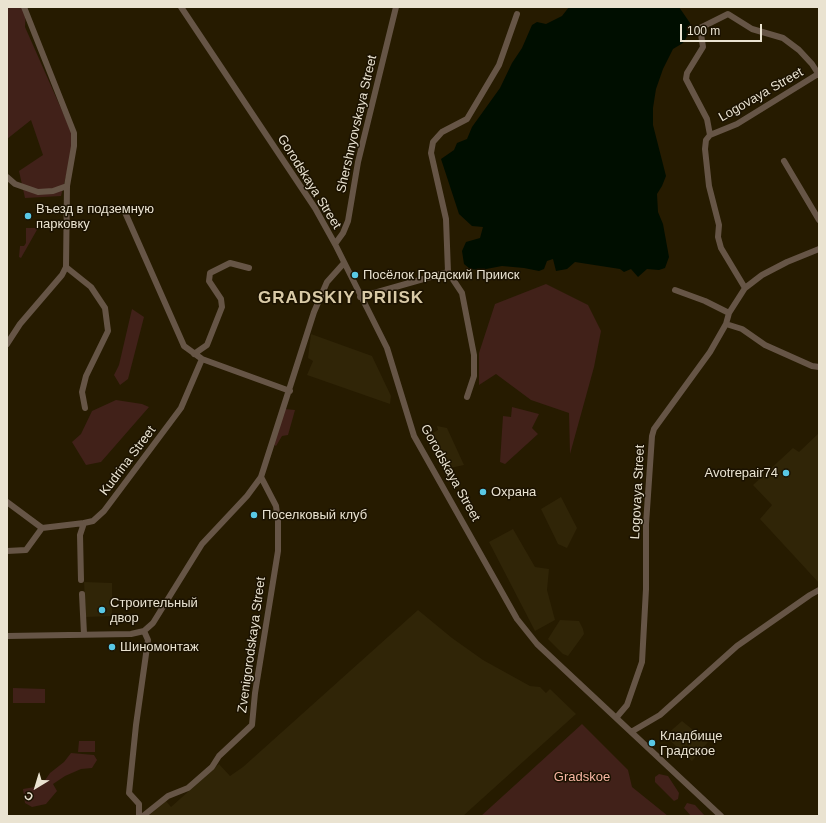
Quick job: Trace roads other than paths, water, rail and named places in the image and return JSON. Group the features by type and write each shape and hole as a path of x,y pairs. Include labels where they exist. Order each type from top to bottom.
{"street":[{"path":"7,344 20,324 62,274 66,267 68,186 72,169 74,133 24,7"},
{"name":"Gorodskaya Street","path":"181,7 315,208 360,297 377,325 387,348 414,436 517,619 537,644 721,816"},
{"name":"Shershnyovskaya Street","path":"334,244 343,233 348,220 358,162 396,7"},
{"path":"467,397 474,376 474,355 462,293 448,272 446,218 431,153 433,142 442,132 466,119 499,66 517,14"},
{"name":"Logovaya Street","path":"710,135 707,119 686,79 687,73 703,47 700,28 728,14 752,28 783,38 799,50 819,74 737,124 710,135 706,140 705,149 709,186 719,225 718,237 721,248 745,288"},
{"path":"784,161 819,220"},
{"path":"7,177 16,184 38,192 53,191 68,186"},
{"path":"124,210 184,346 202,359 290,391"},
{"name":"Logovaya Street","path":"616,718 627,706 642,662 646,596 646,524 652,436 654,429 710,352 745,288 762,276 787,262 819,249"},
{"path":"194,354 207,345 222,307 221,299 209,281 210,273 230,263 249,268"},
{"path":"7,636 131,634 144,631 161,612 202,544 247,496 261,477 274,431 290,391 314,312 324,287 332,275 344,263"},
{"path":"66,267 91,287 105,308 108,330 86,376 82,392 85,408"},
{"path":"360,297 448,272"},
{"path":"675,290 705,300 730,313"},
{"path":"726,324 742,329 765,345 812,366 819,367"},
{"name":"Kudrina Street","path":"42,528 93,521 104,512 181,408 202,359"},
{"name":"Zvenigorodskaya Street","path":"143,816 168,796 188,788 212,767 219,756 252,725 255,693 278,551 278,521 276,506 261,477"},
{"path":"7,502 42,528 26,550 7,552"},
{"path":"81,580 80,535 84,523"},
{"path":"72,525 80,535"},
{"path":"631,732 660,715 737,646 819,590"},
{"path":"82,594 84,634"},
{"path":"139,816 138,804 129,793 136,725 148,640 144,631"}],"place":[{"name":"Въезд в подземную парковку","path":"28,216"},
{"name":"Посёлок Градский Прииск","path":"355,275"},
{"name":"Avotrepair74","path":"786,473"},
{"name":"Охрана","path":"483,492"},
{"name":"Поселковый клуб","path":"254,515"},
{"name":"Строительный двор","path":"102,610"},
{"name":"Шиномонтаж","path":"112,647"},
{"name":"Кладбище Градское","path":"652,743"}],"district":[{"name":"GRADSKIY PRIISK","path":"341,298"}],"park label":[{"name":"Gradskoe","path":"582,777"}]}
